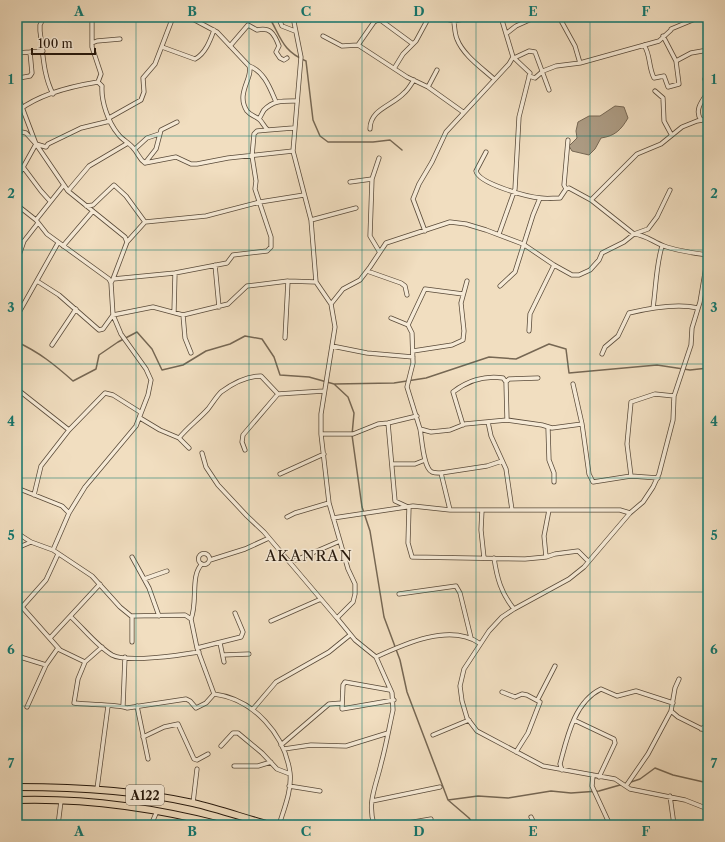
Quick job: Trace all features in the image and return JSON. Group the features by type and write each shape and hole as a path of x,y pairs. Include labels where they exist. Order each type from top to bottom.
{"highway":[{"name":"A122","path":"17,787 97,789 137,793 193,803 270,825"},
{"name":"A122","path":"17,800 107,804 157,811 221,825"}],"street":[{"path":"44,17 40,25 43,51 49,86 53,94"},
{"path":"92,17 92,43 101,74 98,82"},
{"path":"17,94 20,109 36,144 46,147 48,144 81,128 110,120 141,100 144,92 143,78 155,64 174,17"},
{"path":"190,17 214,30 249,66 257,69 271,90 276,102"},
{"path":"293,17 300,59 297,101 293,128 293,151 311,220 316,282 331,304 335,327 324,391 321,414 321,434 329,503 355,584 356,594 353,602 337,618"},
{"path":"373,17 379,19 413,44"},
{"path":"395,68 403,54 413,44 429,17"},
{"path":"439,17 454,19 474,17"},
{"path":"499,234 514,192 519,117 530,71 514,58 507,32 500,17"},
{"path":"507,32 536,17"},
{"path":"559,17 575,46 580,63"},
{"path":"579,17 588,17"},
{"path":"529,76 535,78 543,72 556,66 580,63 659,41 671,30 670,29 700,17 708,25"},
{"path":"279,19 282,26 295,31"},
{"path":"358,45 374,22 379,19"},
{"path":"454,19 458,43 475,63 494,79"},
{"path":"230,46 248,25 256,30 264,28 269,30 276,39 279,46 276,52 280,58 284,60 287,58"},
{"path":"162,47 195,60 199,57 209,42 214,30"},
{"path":"323,36 342,46 358,45 414,80 428,87 463,112"},
{"path":"644,45 648,52 648,64 654,78 664,76 668,87 679,84 676,61 663,36"},
{"path":"92,43 120,39"},
{"path":"425,232 413,199 419,184 432,162 446,132 463,112 514,58 533,50 549,90"},
{"path":"676,61 691,52 708,50"},
{"path":"17,53 43,51"},
{"path":"17,88 19,86 19,78 30,76 32,73 30,52"},
{"path":"249,66 249,73 243,90 246,110 252,117 259,119 268,130"},
{"path":"428,87 437,70"},
{"path":"701,120 698,115 699,106 708,92 706,79"},
{"path":"370,129 370,120 375,114 404,94 414,80"},
{"path":"20,109 61,90 98,82"},
{"path":"98,82 102,86 102,95 110,120 118,134 135,149 138,159 145,163 176,157 191,164 197,164 293,151"},
{"path":"655,91 663,98 664,121 671,134"},
{"path":"259,119 263,111 272,103 297,101"},
{"path":"17,138 19,136 17,131 20,109"},
{"path":"591,200 636,154 662,144 671,134 682,128 701,120 708,119"},
{"path":"145,163 156,149 161,130 177,122"},
{"path":"17,205 37,221 47,234 58,243 112,281 175,273 227,263 233,255 267,251 271,247 271,237 255,189 256,181 252,156 254,134 268,130 293,128"},
{"path":"17,131 26,133 36,144 64,186 86,206 125,237 127,242"},
{"path":"135,149 147,138 154,134 159,134"},
{"path":"566,189 564,184 568,140"},
{"path":"68,190 89,166 128,143"},
{"path":"17,178 36,144"},
{"path":"486,152 476,171 477,174 485,180 514,192 540,198 560,198 566,189"},
{"path":"379,158 372,179 370,236 379,251"},
{"path":"23,167 50,201"},
{"path":"350,182 372,179"},
{"path":"86,206 93,205 114,185 126,196 145,222"},
{"path":"17,261 24,241 50,201 64,186"},
{"path":"566,189 569,188 591,200 634,234 642,235 662,246 708,255 698,308 692,328 691,345 674,396 673,420 658,478 643,502 630,513 584,567 569,578 502,617 479,643 464,669 460,686 462,702 469,720 477,731 543,766 615,779 630,789 670,796 708,809"},
{"path":"331,304 343,289 360,280 386,243 425,232 450,222 466,224 499,234 524,244 554,265 572,275 583,274 590,270 599,260 602,253 624,242 634,234 648,229 657,217 670,190"},
{"path":"53,550 69,513 85,487 131,433 140,418 140,412 148,395 151,380 146,369 123,336 114,314 112,281 127,242 145,222 206,216 260,202 304,195"},
{"path":"500,286 515,272 540,198"},
{"path":"311,220 356,208"},
{"path":"63,246 93,211"},
{"path":"17,239 22,242 24,241"},
{"path":"17,316 58,243"},
{"path":"653,308 658,278 657,268 662,246"},
{"path":"215,265 219,307"},
{"path":"529,331 530,314 554,265"},
{"path":"367,271 401,283 405,286 407,295"},
{"path":"174,312 175,273"},
{"path":"37,281 59,295 99,330 103,329 114,314 153,307 183,315 228,304 247,286 288,281 316,282"},
{"path":"285,338 288,281"},
{"path":"413,351 452,345 463,340 464,331 461,303 467,281"},
{"path":"408,325 425,289 463,294"},
{"path":"602,354 605,347 618,336 628,314 653,308 684,306 698,308"},
{"path":"52,345 76,309"},
{"path":"183,315 185,338 191,353"},
{"path":"391,318 408,325 412,333 413,357 407,387 420,429 425,460 429,470 432,473 441,473 487,466 502,460"},
{"path":"332,346 367,353 413,357"},
{"path":"179,438 190,425 207,410 221,393 239,382 253,376 261,376 278,394"},
{"path":"463,425 454,392 466,383 474,380 496,377 503,378 506,382 507,420"},
{"path":"506,382 509,379 538,378"},
{"path":"573,384 582,424 589,474 593,482 632,476 658,478"},
{"path":"17,395 18,389 69,430"},
{"path":"245,450 242,442 243,435 278,394 324,391"},
{"path":"34,495 41,466 69,430 105,392 113,395 140,412"},
{"path":"632,476 627,444 631,402 654,394 674,396"},
{"path":"321,434 353,434 378,424 416,416"},
{"path":"140,418 160,430 179,438 189,448"},
{"path":"420,429 431,432 450,430 463,425 507,420 542,425 548,428 582,424"},
{"path":"488,422 491,436 506,470 512,510"},
{"path":"388,423 395,501 409,507"},
{"path":"548,428 550,460 554,473 554,482"},
{"path":"202,453 206,467 218,485 269,538 350,635 376,657 394,700 381,766 373,788 372,801 374,825"},
{"path":"280,474 324,454"},
{"path":"392,464 415,464 425,460"},
{"path":"441,473 450,510"},
{"path":"17,488 62,506 69,513"},
{"path":"287,517 295,513 329,503"},
{"path":"333,518 413,506 450,510 620,510 630,513"},
{"path":"409,507 408,543 412,557 546,557 555,554 578,551 588,561"},
{"path":"482,510 481,530 484,558"},
{"path":"546,557 544,536 549,510"},
{"path":"17,533 31,542 53,550 92,576 120,607 132,616 186,615 191,619"},
{"path":"214,694 198,650 191,619 195,610 195,577 198,568 202,564 208,563 210,560 245,549 269,538"},
{"path":"296,560 340,541"},
{"path":"17,548 31,542"},
{"path":"22,606 44,582 58,554"},
{"path":"202,564 198,559 201,554 208,554 210,560"},
{"path":"132,557 149,588 159,616"},
{"path":"494,558 496,571 504,596 514,609"},
{"path":"144,579 166,571"},
{"path":"50,638 100,584"},
{"path":"399,594 456,586 460,593 471,638"},
{"path":"271,621 321,599"},
{"path":"17,601 58,648 84,662"},
{"path":"71,617 102,647 115,656 165,657 198,650 242,635 243,632 235,613"},
{"path":"132,616 132,642"},
{"path":"253,709 276,682 329,652 350,635"},
{"path":"376,657 404,643 432,637 451,635 471,638 479,643"},
{"path":"220,643 224,662"},
{"path":"102,647 84,662 78,679 74,703 123,706 127,708 186,699 196,708 206,703 214,694"},
{"path":"27,707 46,665 58,648"},
{"path":"223,655 249,654"},
{"path":"17,656 46,665"},
{"path":"123,706 125,657"},
{"path":"516,752 534,722 540,706 538,699 556,666"},
{"path":"626,786 648,754 671,711 675,688 679,679"},
{"path":"390,690 345,682 343,685 342,709 345,710 394,700"},
{"path":"562,770 560,764 574,720 584,703 601,689 617,696 636,691 643,692 673,704"},
{"path":"502,692 515,697 522,694 527,694 538,699"},
{"path":"214,694 225,695 244,703 253,709 270,728 284,749 290,774 289,786 279,825"},
{"path":"281,745 329,704 335,702 342,703"},
{"path":"97,789 108,706"},
{"path":"137,706 148,759"},
{"path":"671,711 678,717 707,732 708,725"},
{"path":"433,734 469,720"},
{"path":"574,720 614,739 615,744 599,777"},
{"path":"143,737 164,727 178,724 194,759 197,760 208,754"},
{"path":"700,729 708,725"},
{"path":"221,746 235,732 278,769 290,774"},
{"path":"284,749 311,745 346,746 388,733"},
{"path":"234,766 255,767 271,762"},
{"path":"193,803 197,769"},
{"path":"593,775 592,786 610,825"},
{"path":"289,786 320,791"},
{"path":"372,801 440,787"},
{"path":"670,796 674,825"},
{"path":"58,825 61,801"},
{"path":"151,825 157,811"},
{"path":"531,817 535,825"},
{"path":"396,825 431,819"}],"shaded area":[{"path":"615,106 624,107 628,118 623,126 614,134 601,138 595,149 589,155 572,151 569,146 577,138 576,131 578,122 589,116 600,116"}],"waterway":[{"path":"269,17 287,48 292,53 306,61 313,120 320,136 328,142 373,142 390,140 402,150"},
{"path":"17,342 46,359 73,381 96,369 99,355 118,342 137,332 152,349 162,370 183,365 206,351 230,344 245,336 262,339 274,357 280,375 309,377 334,384 394,383 426,378 489,357 516,359 549,344 566,349 569,373 657,365 690,370 708,368"},
{"path":"334,384 348,397 354,413 352,435 362,507 370,531 384,617 400,660 407,692 448,800 469,818 474,825"},
{"path":"631,782 640,779 655,768 673,775 708,783"},
{"path":"448,800 478,796 508,798 551,791 571,793 599,791 627,783"}],"district":[{"name":"AKANRAN","path":"309,555"}]}
